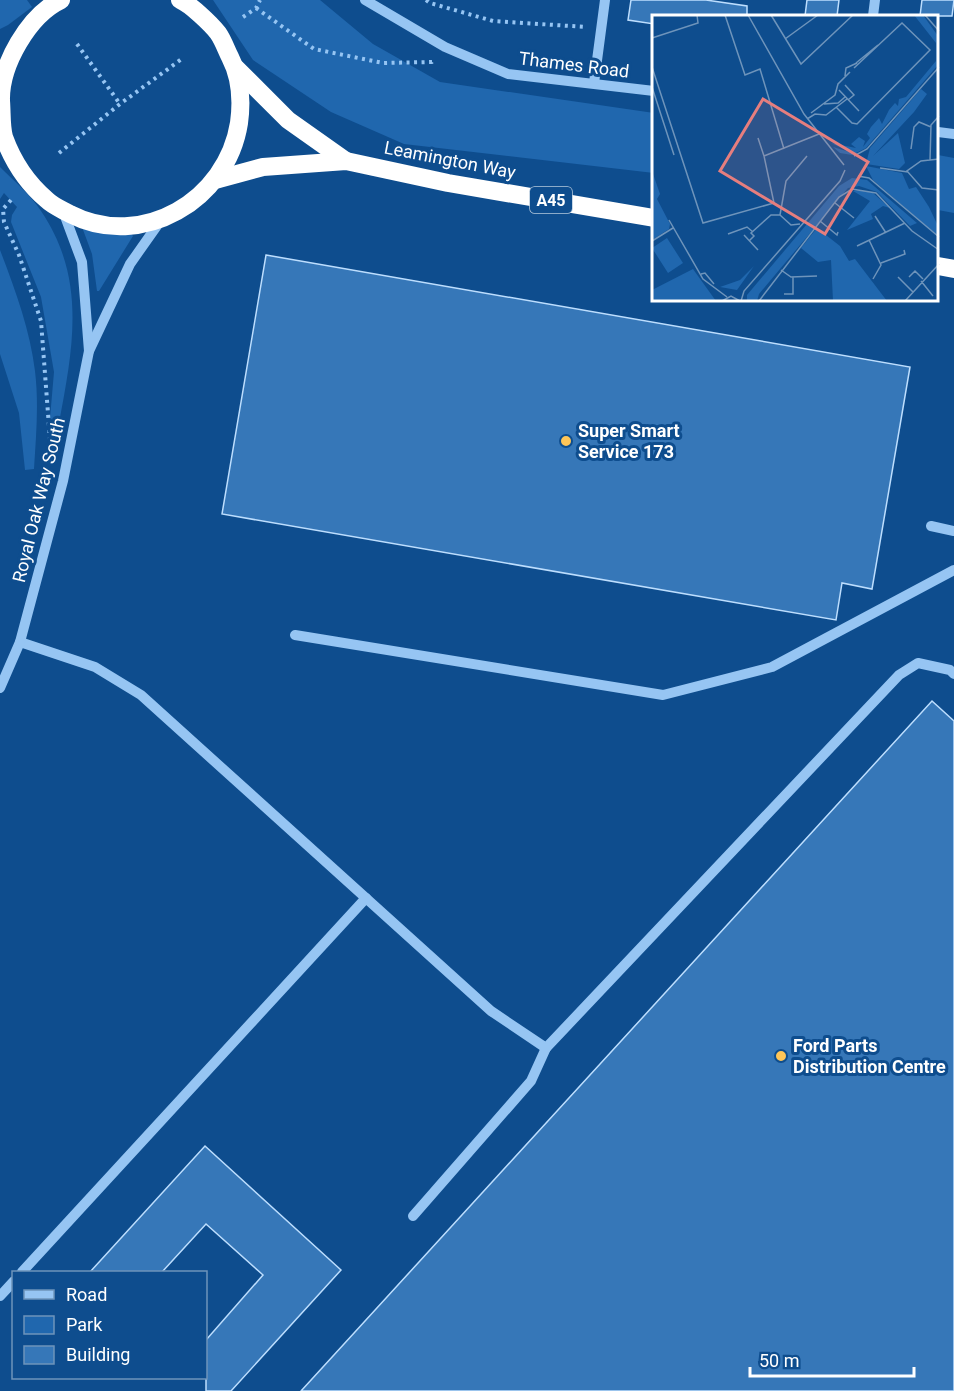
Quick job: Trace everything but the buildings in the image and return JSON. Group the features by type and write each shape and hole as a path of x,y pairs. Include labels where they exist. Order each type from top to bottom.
{"highway":[{"path":"61,0 30,25 11,54 0,93 3,135 20,172 48,202 83,220 119,226 153,222 185,208 215,180 236,143 242,103 236,68 217,32 194,7 180,0"},
{"path":"0,43 27,30"},
{"name":"Leamington Way","path":"236,68 288,120 346,161"},
{"path":"0,151 18,168"},
{"name":"Leamington Way","path":"215,180 262,167 346,161 448,183 652,218"},
{"path":"939,266 954,268"}],"street":[{"name":"Thames Road","path":"365,0 445,46 508,74 652,91"},
{"path":"594,83 605,0"},
{"path":"873,15 875,0"},
{"path":"939,132 954,134"},
{"name":"Royal Oak Way South","path":"63,210 82,262 89,351"},
{"name":"Royal Oak Way South","path":"0,688 20,642 63,481 89,351 130,264 163,217"},
{"path":"931,526 954,531"},
{"path":"295,635 663,695 772,667 954,570"},
{"path":"20,642 95,667 141,695 491,1011 546,1048"},
{"path":"413,1216 531,1081 546,1048 870,704 899,675 918,663 950,670 954,674"},
{"path":"23,1271 366,898"},
{"path":"0,1296 12,1283"}],"path":[{"path":"243,17 256,8 260,0"},
{"path":"426,0 493,21 602,28"},
{"path":"256,8 314,49 383,63 432,62 445,46"},
{"path":"77,44 120,104"},
{"path":"59,153 183,58"},
{"path":"11,200 3,209 4,222 20,255 41,321 51,452 63,481"}],"green space":[{"path":"0,0 27,0 32,7 0,29"},
{"path":"213,0 320,0 373,44 440,82 652,113 652,173 404,144 331,112 253,60"},
{"path":"939,155 954,158 954,213 939,210"},
{"path":"0,167 27,193 41,211 56,237 71,288 72,341 59,423 50,418 54,372 41,297 11,222 17,207 4,193 0,199"},
{"path":"82,227 131,233 133,236 99,291 97,291 92,254"},
{"path":"0,250 21,310 33,356 37,408 34,469 25,470 19,413 0,354"}],"place":[{"name":"Super Smart Service 173","path":"566,441"},
{"name":"Ford Parts Distribution Centre","path":"781,1056"}]}
